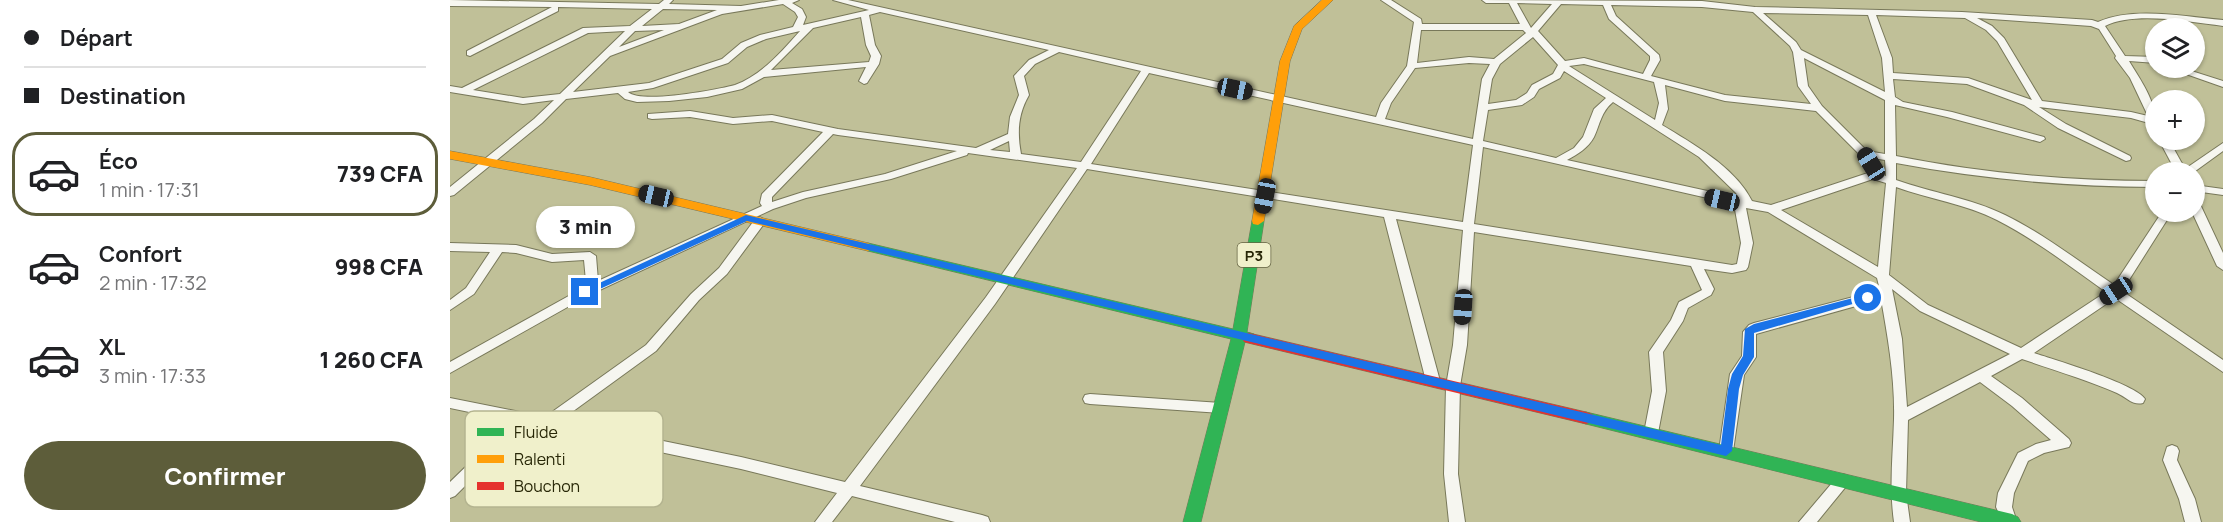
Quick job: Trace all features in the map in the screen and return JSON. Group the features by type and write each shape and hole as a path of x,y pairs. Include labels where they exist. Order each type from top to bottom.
{"street":[{"path":"452,4 465,0"},
{"path":"450,193 486,161 538,121 632,29 666,4 689,0"},
{"path":"607,55 680,27 739,8 795,0"},
{"path":"837,0 1772,209 1883,276 1924,308 2020,352 2123,390 2138,399"},
{"name":"P3","path":"1192,522 1239,336 1265,196 1288,52 1297,28 1328,0"},
{"path":"1379,122 1386,103 1412,66 1417,27 1417,19 1385,0"},
{"path":"1486,0 1702,4 1755,10 1962,15 2100,25 2118,18 2184,18 2223,23"},
{"path":"652,116 698,115 733,121 772,118 831,130 972,152 1086,166 1467,226 1697,266 1731,269 1742,267 1746,260 1746,234 1741,191 1720,170 1612,97 1582,80 1530,31 1512,1"},
{"path":"784,2 798,11 802,17 797,29"},
{"path":"1457,522 1450,464 1453,386 1460,345 1467,226 1487,79 1496,62 1557,3"},
{"path":"1606,3 1612,17 1654,55 1655,60 1646,76"},
{"path":"452,4 559,7 666,4 739,8"},
{"path":"470,53 559,7"},
{"path":"450,89 523,101 658,85 725,61 750,42 880,10"},
{"path":"1755,10 1782,31 1798,52 1890,100 2040,139"},
{"path":"1871,13 1887,58 1890,100 1891,183 1883,276 1895,339 1901,417 1898,494 1902,522"},
{"path":"864,14 867,24 867,41 876,56 864,81"},
{"path":"1962,15 1989,28 2001,40 2039,104"},
{"path":"2100,25 2135,78 2145,100"},
{"path":"465,90 586,30 680,27"},
{"path":"622,91 634,99 691,97 744,86 761,74 808,27"},
{"path":"1417,27 1530,31"},
{"path":"1016,157 1012,136 1014,113 1024,95 1019,76 1032,62 1059,49"},
{"path":"1798,52 1803,86 1819,108 1864,153 1878,176"},
{"path":"2120,58 2145,59"},
{"path":"1412,66 1469,60 1496,62"},
{"path":"1563,64 1592,62 1725,98 1819,108"},
{"path":"761,74 874,64"},
{"path":"1483,108 1519,104 1531,95 1535,87 1557,76 1563,64"},
{"path":"823,522 1086,166 1146,70"},
{"path":"1888,76 1968,81 2024,102 2062,126 2126,158"},
{"path":"2205,78 2223,84"},
{"path":"1656,126 1661,119 1665,97 1658,79"},
{"path":"1556,162 1578,150 1588,138 1599,109 1612,97"},
{"path":"2024,102 2131,115 2145,119"},
{"path":"770,207 766,202 766,195 831,130"},
{"path":"450,368 589,290 753,219 770,207 803,195 887,177 972,152 1012,136"},
{"path":"2201,162 2223,146"},
{"path":"1864,153 1955,171 2116,184 2145,184"},
{"path":"450,154 590,181 753,219 1726,451 2010,522"},
{"path":"1772,209 1869,176 1878,176 1891,183 1963,203 2000,217 2116,291 2223,367"},
{"path":"2205,190 2223,192"},
{"path":"1389,214 1433,381"},
{"path":"564,411 651,348 695,297 723,271 753,219"},
{"path":"1901,417 2020,352 2116,291 2160,222"},
{"path":"2202,222 2223,266"},
{"path":"450,247 516,249 552,258 590,256 592,281 589,290"},
{"path":"450,306 470,291 499,248"},
{"path":"1651,433 1659,391 1656,352 1677,321 1683,305 1707,292 1697,266"},
{"path":"1726,451 1737,374 1749,357 1749,332 1754,328 1886,293"},
{"path":"1980,375 2017,402 2064,443 2041,448 2023,457 2006,493 2004,507 2010,522"},
{"path":"1090,399 1121,399 1163,405 1221,408"},
{"path":"450,403 487,411"},
{"path":"663,447 741,463 982,522"},
{"path":"2172,451 2170,460 2187,499 2193,522"},
{"path":"450,492 465,477"},
{"path":"1807,522 1843,480"}],"traffic: fast":[{"path":"1192,522 1239,336 1258,221"},
{"path":"868,247 1249,338"},
{"path":"1586,418 2012,522"}],"traffic: slow":[{"path":"1258,221 1285,61 1297,28 1328,0"},
{"path":"450,155 590,181 868,247"}],"traffic: jam":[{"path":"1249,338 1586,418"}],"route":[{"path":"585,292 644,262 746,218 1726,451 1729,417 1737,374 1749,357 1747,337 1749,332 1754,328 1868,298"}]}
